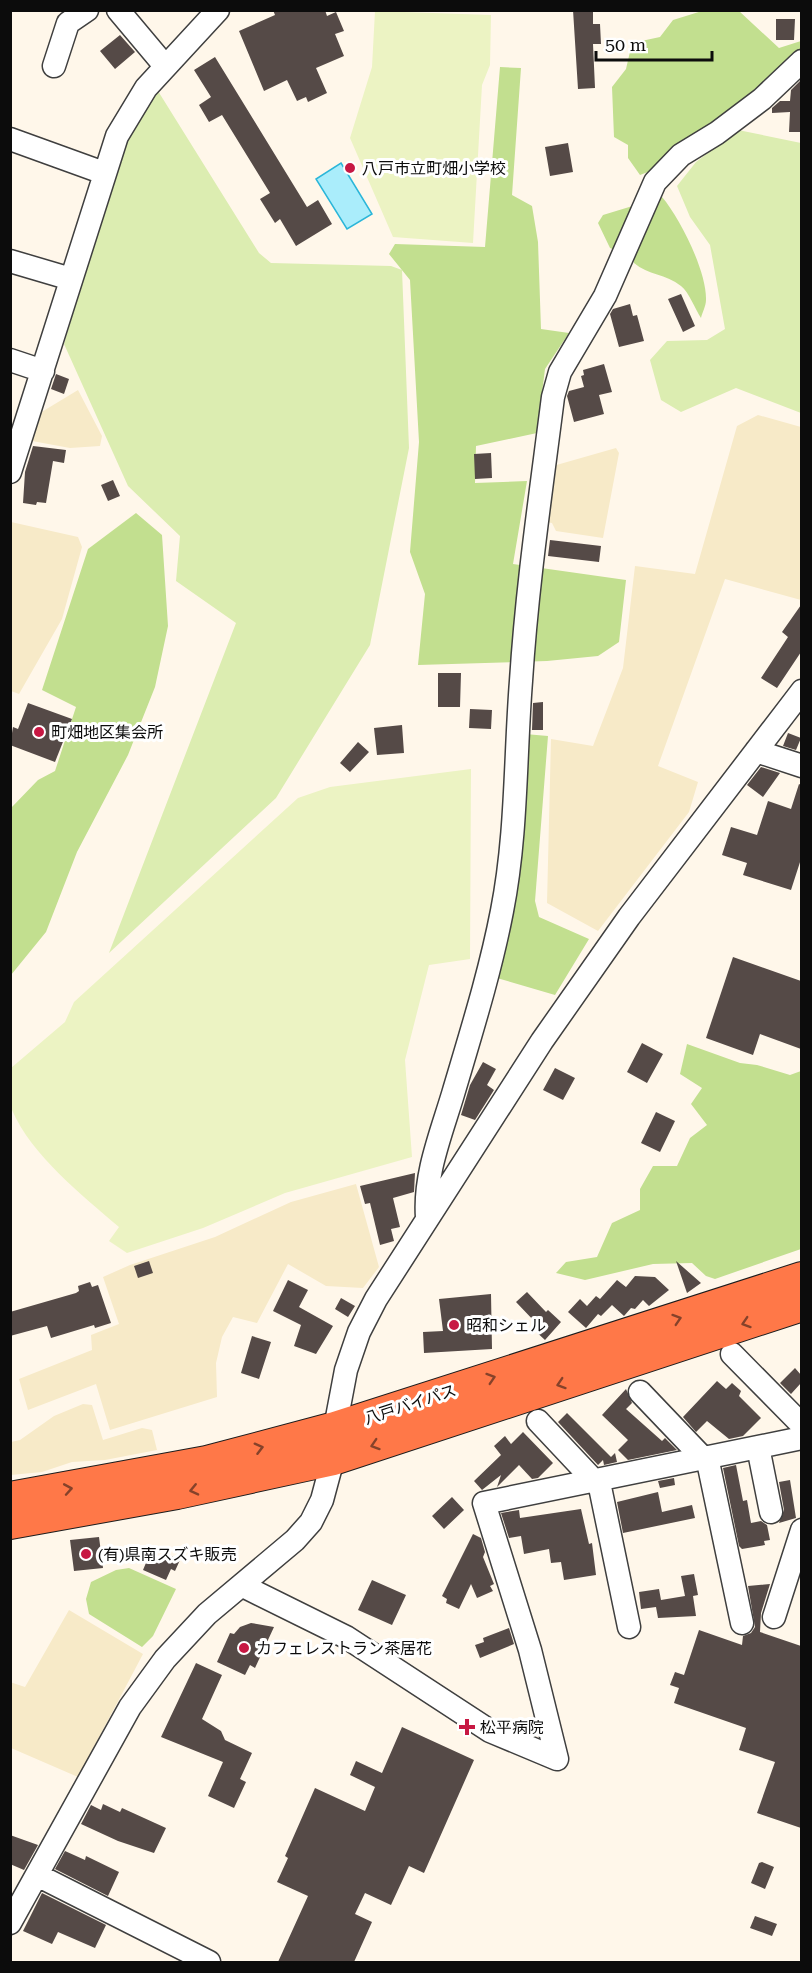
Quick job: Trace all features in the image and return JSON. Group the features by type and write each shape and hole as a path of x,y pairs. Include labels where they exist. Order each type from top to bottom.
{"highway":[{"name":"八戸バイパス","path":"10,1498 207,1462 334,1444 801,1278"},
{"name":"八戸バイパス","path":"10,1523 177,1493 801,1305"}],"street":[{"path":"54,66 68,23 87,10"},
{"path":"118,10 165,66"},
{"path":"10,472 117,136 131,110 165,66 218,10"},
{"path":"427,1217 426,1196 433,1160 488,975 502,910 515,816 521,679 531,561 553,397 560,372 605,296 655,182 681,155 717,133 762,99 801,61"},
{"path":"10,139 104,172"},
{"path":"10,261 71,279"},
{"path":"10,360 43,371"},
{"path":"10,1923 130,1707 172,1651 207,1614 295,1540 311,1522 322,1500 346,1370 358,1332 427,1217 542,1041 622,927 801,691"},
{"path":"756,751 801,766"},
{"path":"732,1354 801,1425"},
{"path":"640,1392 706,1458 742,1623"},
{"path":"538,1421 600,1487 629,1628"},
{"path":"243,1586 346,1636 490,1731 557,1759 530,1650 484,1503 801,1438"},
{"path":"758,1447 771,1512"},
{"path":"774,1617 801,1530"},
{"path":"37,1875 209,1962"}],"shaded area":[{"path":"78,390 102,436 100,446 70,448 32,441 40,413"},
{"path":"758,415 801,427 801,600 725,579 658,766 698,782 689,812 598,931 547,903 551,739 593,746 623,668 635,566 695,574 737,426"},
{"path":"616,448 619,453 603,538 556,531 552,523 545,522 553,466"},
{"path":"11,522 78,537 82,547 62,619 19,694 11,691"},
{"path":"356,1184 379,1267 363,1288 326,1286 288,1264 257,1323 233,1317 222,1337 216,1363 217,1397 110,1430 96,1384 28,1410 19,1379 92,1350 91,1335 119,1324 103,1277 130,1265 215,1237 291,1202"},
{"path":"83,1404 92,1405 103,1440 142,1428 152,1430 157,1450 105,1460 72,1462 42,1472 11,1475 11,1442 20,1440 54,1416"},
{"path":"69,1610 143,1654 78,1777 11,1748 10,1682 25,1687"}],"green space":[{"path":"375,11 491,15 490,65 482,85 473,243 393,237 350,138 372,67"},
{"path":"702,11 739,11 779,48 801,41 801,52 788,60 741,102 679,146 658,168 640,175 628,158 628,145 614,137 612,87 626,69 632,43 660,37 673,20"},
{"path":"500,67 521,68 512,195 532,206 538,242 541,329 569,333 545,369 537,433 476,446 475,483 527,481 513,564 626,580 619,642 598,656 547,661 418,665 425,594 410,552 419,442 410,280 389,254 395,244 485,247"},
{"path":"158,91 259,253 271,263 391,266 402,270 409,448 370,645 276,798 109,953 236,623 176,581 180,536 128,486 64,344 119,153 139,112"},
{"path":"738,130 801,143 801,413 736,388 681,412 661,400 650,360 667,341 707,340 725,329 710,245 690,217 677,186 696,162"},
{"path":"662,197 684,231 702,275 706,300 701,318 681,286 639,267 634,263 634,258 610,248 598,223 603,215"},
{"path":"136,513 162,535 168,626 155,687 128,755 77,852 46,932 11,975 11,808 38,780 55,771 76,707 42,690 88,549"},
{"path":"525,734 548,736 535,901 539,917 589,939 555,995 497,978"},
{"path":"471,769 470,959 429,965 405,1060 412,1157 285,1193 203,1228 127,1253 109,1241 119,1227 59,1174 21,1127 12,1110 10,1100 11,1068 65,1022 74,1002 298,798 330,787"},
{"path":"687,1044 740,1063 757,1065 790,1075 801,1071 801,1249 715,1279 706,1276 692,1263 653,1264 585,1280 556,1273 566,1262 597,1257 612,1223 640,1210 640,1189 653,1166 677,1166 690,1138 707,1125 691,1104 702,1088 680,1074"},
{"path":"129,1568 176,1589 153,1636 142,1647 89,1614 86,1599 91,1582 116,1570"}],"water":[{"path":"341,163 372,214 347,229 316,179"}],"building":[{"path":"273,10 325,10 327,16 336,12 344,31 335,34 344,56 316,68 327,93 308,102 306,97 297,101 287,80 264,91 239,31 275,15"},
{"path":"573,10 593,10 593,24 600,24 601,44 593,44 595,88 578,89"},
{"path":"776,19 795,19 794,40 776,40"},
{"path":"120,35 135,52 115,69 100,51"},
{"path":"215,57 307,207 318,200 332,224 296,246 280,219 275,223 260,199 270,193 222,115 209,122 199,105 211,97 194,70"},
{"path":"800,81 801,132 789,132 790,112 772,113 772,108 780,101 790,101 791,90"},
{"path":"568,143 573,172 550,176 545,147"},
{"path":"681,294 695,326 683,332 668,299"},
{"path":"630,304 633,316 637,315 644,341 619,347 610,314 613,309"},
{"path":"604,364 612,392 599,395 604,414 574,422 567,396 569,391 584,387 581,376 584,375 583,370"},
{"path":"56,374 69,379 64,394 51,389"},
{"path":"33,446 66,450 64,463 53,461 46,503 37,502 36,505 23,503 25,472"},
{"path":"491,453 492,478 475,479 474,454"},
{"path":"113,480 120,496 108,501 101,485"},
{"path":"550,540 601,546 599,562 548,556"},
{"path":"801,605 801,652 777,688 761,678 788,637 782,632"},
{"path":"438,673 461,673 460,707 438,707"},
{"path":"543,702 543,730 532,730 533,703"},
{"name":"町畑地区集会所","path":"28,703 72,719 55,762 10,745 13,727 18,729"},
{"path":"470,709 492,710 491,729 469,728"},
{"path":"402,725 404,753 377,755 374,728"},
{"path":"788,733 801,738 796,750 783,746"},
{"path":"358,742 369,752 350,772 340,763"},
{"path":"761,767 780,773 763,797 747,785"},
{"path":"799,784 801,785 801,859 791,890 743,875 747,863 722,855 731,827 757,835 768,801 791,809"},
{"path":"733,957 801,981 801,1049 760,1034 753,1055 706,1038"},
{"path":"642,1043 663,1054 647,1083 627,1072"},
{"path":"483,1062 496,1069 487,1085 494,1090 475,1120 461,1115 470,1085"},
{"path":"555,1068 575,1078 563,1100 543,1090"},
{"path":"656,1112 675,1121 660,1152 641,1143"},
{"path":"415,1173 414,1192 393,1198 400,1227 391,1229 394,1241 380,1245 370,1203 365,1204 360,1186"},
{"path":"149,1261 153,1273 138,1278 134,1266"},
{"path":"676,1261 701,1283 687,1293"},
{"path":"635,1276 655,1277 669,1290 649,1306 643,1300 624,1316 612,1305 601,1316 598,1314 586,1328 568,1312 580,1299 587,1306 596,1296 600,1299 617,1280 626,1287"},
{"path":"288,1280 308,1290 299,1307 333,1326 316,1354 294,1346 301,1325 273,1311"},
{"path":"90,1282 92,1287 98,1285 111,1323 95,1328 94,1325 51,1338 47,1326 10,1336 10,1312 76,1293 79,1291 78,1286"},
{"path":"527,1292 546,1312 548,1310 561,1322 545,1340 532,1328 536,1323 516,1302"},
{"path":"491,1294 492,1349 424,1353 423,1332 443,1331 439,1299"},
{"path":"341,1298 355,1306 348,1317 335,1309"},
{"path":"252,1336 271,1342 259,1379 241,1373"},
{"path":"795,1368 801,1375 801,1383 791,1394 780,1383"},
{"path":"717,1381 726,1389 732,1383 741,1391 739,1396 761,1418 743,1436 729,1439 707,1421 696,1432 683,1417"},
{"path":"626,1389 632,1403 626,1409 662,1441 665,1438 677,1450 628,1460 618,1450 628,1440 602,1415"},
{"path":"567,1413 611,1457 615,1453 617,1462 604,1465 603,1460 598,1465 558,1422"},
{"path":"523,1432 553,1463 538,1478 532,1479 519,1465 497,1487 501,1475 482,1490 474,1481 501,1455 494,1446 505,1436 511,1444"},
{"path":"736,1465 743,1501 747,1500 751,1523 761,1521 767,1525 770,1540 764,1541 765,1545 742,1549 739,1546 723,1468"},
{"path":"674,1478 675,1485 660,1488 658,1481"},
{"path":"790,1480 796,1518 779,1523 784,1510 779,1482"},
{"path":"658,1492 662,1512 692,1505 695,1518 623,1533 617,1502"},
{"path":"452,1497 464,1510 444,1529 432,1516"},
{"path":"581,1509 589,1544 592,1543 596,1575 564,1580 561,1562 551,1563 549,1549 524,1554 521,1536 509,1538 501,1513 519,1510 520,1518"},
{"path":"473,1534 481,1538 485,1552 483,1557 494,1584 490,1586 493,1591 477,1598 471,1584 459,1609 446,1603 447,1599 442,1596"},
{"name":"(有)県南スズキ販売","path":"99,1537 103,1568 74,1571 70,1540"},
{"path":"164,1553 180,1560 175,1571 171,1569 166,1580 143,1570 148,1558 159,1563"},
{"path":"694,1574 698,1595 693,1596 696,1616 658,1618 656,1607 641,1609 639,1592 659,1589 661,1600 685,1596 681,1576"},
{"path":"372,1580 406,1595 392,1625 358,1610"},
{"path":"770,1584 761,1613 760,1632 801,1646 801,1828 757,1813 775,1762 739,1750 746,1728 674,1703 679,1688 670,1685 675,1672 684,1675 699,1630 742,1645 743,1636 751,1633 755,1627 748,1586"},
{"name":"カフェレストラン茶居花","path":"251,1623 274,1627 255,1668 250,1665 245,1675 217,1662 230,1633 234,1634 240,1627"},
{"path":"509,1628 514,1644 480,1658 475,1645 484,1642 483,1638"},
{"path":"196,1663 222,1675 202,1719 221,1731 225,1740 252,1753 240,1779 246,1782 234,1808 208,1796 223,1762 161,1737"},
{"path":"402,1727 474,1760 424,1873 409,1866 391,1905 365,1893 355,1914 372,1922 354,1962 278,1962 308,1896 277,1882 288,1858 285,1856 315,1788 365,1811 375,1787 350,1775 356,1761 382,1773"},
{"path":"103,1804 120,1812 122,1808 166,1828 154,1853 118,1841 81,1824 91,1805 101,1810"},
{"path":"10,1835 38,1845 24,1870 10,1864"},
{"path":"65,1851 85,1860 86,1856 119,1872 108,1896 55,1869"},
{"path":"759,1863 774,1867 765,1889 751,1883"},
{"path":"42,1893 106,1925 95,1948 58,1932 52,1944 23,1931"},
{"path":"755,1916 777,1924 772,1936 750,1928"}],"place":[{"name":"八戸市立町畑小学校","path":"350,168"},
{"name":"町畑地区集会所","path":"39,732"},
{"name":"昭和シェル","path":"454,1325"},
{"name":"(有)県南スズキ販売","path":"86,1554"},
{"name":"カフェレストラン茶居花","path":"244,1648"},
{"name":"松平病院","path":"467,1727"}]}
